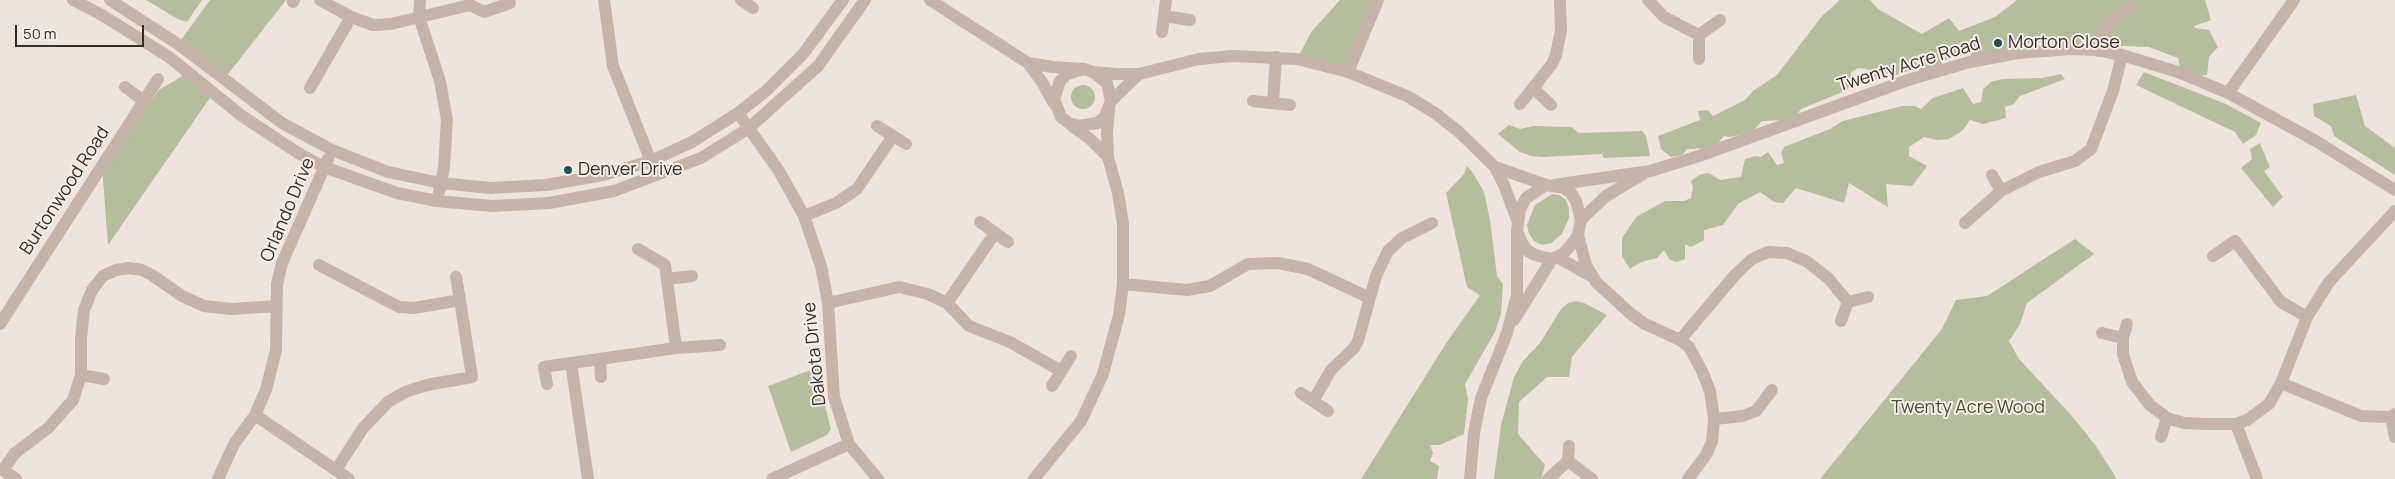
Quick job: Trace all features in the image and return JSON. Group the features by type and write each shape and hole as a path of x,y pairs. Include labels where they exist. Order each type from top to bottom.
{"street":[{"path":"73,0 102,15 169,57 242,116 298,153 324,167 390,191 437,202 492,206 549,204 614,191 701,158 749,128 818,66 865,0"},
{"path":"110,0 178,44 282,123 332,150 388,172 441,183 490,188 546,185 603,175 651,161 692,142 738,113 766,91 803,54 843,0"},
{"path":"320,0 351,17 373,25 391,24 470,5 484,12 510,3"},
{"path":"420,0 419,18 440,81 445,106 446,135 437,202"},
{"path":"604,0 613,66 656,176"},
{"path":"741,0 753,8"},
{"path":"930,0 1028,63 1042,82 1056,109 1108,157"},
{"path":"1162,32 1166,0"},
{"path":"1348,72 1378,0"},
{"path":"1520,104 1552,64 1556,55 1561,30 1560,0"},
{"path":"1648,0 1664,16 1699,35"},
{"path":"2228,93 2294,0"},
{"path":"2099,51 2106,27 2111,19 2130,8"},
{"path":"1164,16 1190,20"},
{"path":"310,88 351,17"},
{"path":"1699,35 1720,20"},
{"path":"1699,35 1699,59"},
{"name":"Twenty Acre Road","path":"1550,184 1650,171 1699,156 1899,83 1953,66 2026,52 2071,49 2122,55 2178,72 2228,93 2314,140 2395,190"},
{"path":"1965,223 2002,191 2039,172 2075,161 2091,149 2113,92 2122,55"},
{"path":"1028,63 1116,74 1139,74 1199,59 1232,56 1276,57 1324,65 1348,72 1406,96 1434,113 1485,156 1495,168 1504,185 1528,251 1535,256 1554,258 1592,276 1645,324 1680,340 1689,347 1710,391 1714,419 1712,442 1706,455 1688,479"},
{"path":"1273,104 1276,57"},
{"path":"1034,479 1080,421 1103,374 1119,315 1123,284 1123,224 1118,192 1108,157 1107,133 1110,105 1107,83 1089,70 1067,74 1055,90 1056,109"},
{"path":"1069,123 1088,126 1097,123 1110,105 1139,74"},
{"name":"Burtonwood Road","path":"0,324 158,79"},
{"path":"125,87 144,101"},
{"path":"1533,88 1551,105"},
{"path":"1253,101 1290,105"},
{"name":"Dakota Drive","path":"738,113 779,171 804,216 820,266 828,303 834,397 849,444 878,479"},
{"path":"877,126 906,144"},
{"path":"804,216 836,203 857,189 893,136"},
{"name":"Orlando Drive","path":"218,479 234,444 254,415 266,390 274,362 278,334 277,284 282,263 332,150"},
{"path":"1495,168 1564,188 1572,193 1581,220 1578,235 1564,253 1554,258 1507,333"},
{"name":"Twenty Acre Road","path":"1581,220 1606,196 1650,171"},
{"path":"1992,175 2002,191"},
{"path":"1470,479 1474,433 1481,398 1507,333 1516,295 1517,225 1526,198 1550,184"},
{"path":"2127,324 2123,338 2123,354 2132,382 2150,405 2166,418 2184,423 2236,424 2247,420 2270,404 2281,383 2307,317 2329,282 2395,211"},
{"path":"980,222 1008,242"},
{"path":"1313,401 1331,370 1354,348 1358,341 1376,276 1388,251 1402,238 1432,223"},
{"path":"946,303 995,233"},
{"path":"1578,235 1592,276"},
{"path":"2213,256 2235,240 2281,302 2307,317"},
{"path":"638,249 665,265 676,348"},
{"path":"1680,340 1734,275 1752,259 1768,252 1787,253 1806,261 1828,278 1848,302"},
{"path":"1123,284 1186,290 1199,289 1210,286 1248,264 1278,263 1308,269 1370,298"},
{"path":"319,265 398,307 414,308 460,300"},
{"path":"16,479 1,472 15,453 48,428 73,400 81,375 81,336 84,310 92,290 103,276 116,270 129,268 142,270 182,296 204,306 232,309 277,306"},
{"path":"667,279 692,276"},
{"path":"336,470 363,428 388,402 405,392 427,385 472,376 456,278"},
{"path":"828,303 899,287 928,294 946,303 969,326 1010,342 1061,371"},
{"path":"1848,302 1868,297"},
{"path":"1841,321 1848,302"},
{"path":"2102,333 2123,338"},
{"path":"547,384 544,367 676,348 720,345"},
{"path":"1052,386 1071,356"},
{"path":"600,359 601,377"},
{"path":"571,363 588,479"},
{"path":"81,375 104,380"},
{"path":"2281,383 2361,416 2393,415 2395,437"},
{"path":"1714,419 1743,416 1756,411 1772,390"},
{"path":"1301,393 1328,410"},
{"path":"254,415 349,479"},
{"path":"2160,437 2166,418"},
{"path":"2236,424 2257,479"},
{"path":"772,479 849,444"},
{"path":"1548,479 1568,461 1569,446"},
{"path":"1568,461 1592,479"}],"green space":[{"path":"146,0 202,0 187,22 178,19"},
{"path":"210,0 286,0 225,78 178,44"},
{"path":"1340,0 1378,0 1348,72 1297,59 1312,31"},
{"path":"1840,0 1870,0 1878,9 1922,34 1949,18 1959,31 1995,17 2017,0 2205,0 2211,20 2194,26 2195,28 2209,30 2218,47 2209,57 2207,75 2193,76 2180,67 2178,58 2149,47 2034,42 2020,45 2019,48 1969,57 1972,54 1966,54 1943,61 1939,68 1923,74 1917,68 1878,81 1867,69 1858,68 1851,72 1851,84 1847,90 1801,109 1796,116 1786,120 1762,121 1752,132 1730,137 1724,136 1714,148 1687,149 1682,155 1671,157 1661,149 1658,136 1700,120 1698,111 1708,110 1713,116 1745,100 1753,91 1777,75 1822,16"},
{"path":"2144,72 2226,104 2261,123 2256,135 2243,144 2235,132 2136,85"},
{"path":"2061,74 2065,79 2020,96 2014,104 2005,107 2006,118 1983,124 1970,120 1962,131 1949,139 1937,140 1924,137 1909,147 1909,156 1927,166 1912,186 1886,184 1888,207 1849,183 1844,203 1796,188 1783,203 1774,202 1760,192 1738,204 1723,225 1704,230 1704,240 1691,247 1685,244 1685,259 1677,262 1670,260 1664,250 1657,258 1641,262 1630,269 1622,256 1622,238 1636,217 1665,201 1684,201 1691,198 1693,187 1691,181 1701,174 1709,173 1720,180 1741,177 1745,159 1756,156 1761,157 1768,152 1777,165 1784,163 1781,153 1784,147 1830,129 1843,121 1902,106 1914,106 1921,109 1933,98 1963,88 1973,104 1981,102 1983,89 1991,82 2002,79 2042,78"},
{"path":"184,75 214,92 108,245 102,166 159,90"},
{"path":"1083,85 1091,89 1095,97 1091,105 1083,109 1075,105 1071,97 1075,89"},
{"path":"2356,95 2365,126 2395,148 2395,175 2334,136 2331,126 2314,116 2313,104"},
{"path":"1509,125 1520,129 1533,126 1571,127 1579,133 1642,131 1646,136 1650,156 1604,158 1602,154 1531,156 1520,152 1498,134"},
{"path":"2260,143 2270,167 2264,171 2283,197 2273,207 2241,168 2252,159 2250,149"},
{"path":"1467,166 1484,192 1490,220 1497,276 1503,284 1501,314 1495,332 1465,384 1468,400 1464,434 1440,445 1430,445 1433,453 1430,461 1439,466 1437,479 1361,479 1445,345 1480,295 1467,287 1446,193 1464,174"},
{"path":"1552,194 1559,195 1565,199 1569,208 1569,218 1562,234 1551,243 1542,245 1534,241 1529,234 1527,225 1535,205"},
{"name":"Twenty Acre Wood","path":"2075,239 2094,254 2027,303 2020,324 2009,341 2019,359 2072,416 2096,446 2117,479 1820,479 1942,329 1956,300 1987,296"},
{"path":"1576,301 1607,315 1572,357 1569,377 1547,377 1519,402 1518,434 1545,465 1541,479 1494,479 1501,425 1514,377 1523,361 1540,343 1561,309 1568,303"},
{"path":"819,367 821,390 831,429 827,435 791,452 768,386"}],"place":[{"name":"Morton Close","path":"1998,43"},
{"name":"Denver Drive","path":"568,170"}]}
